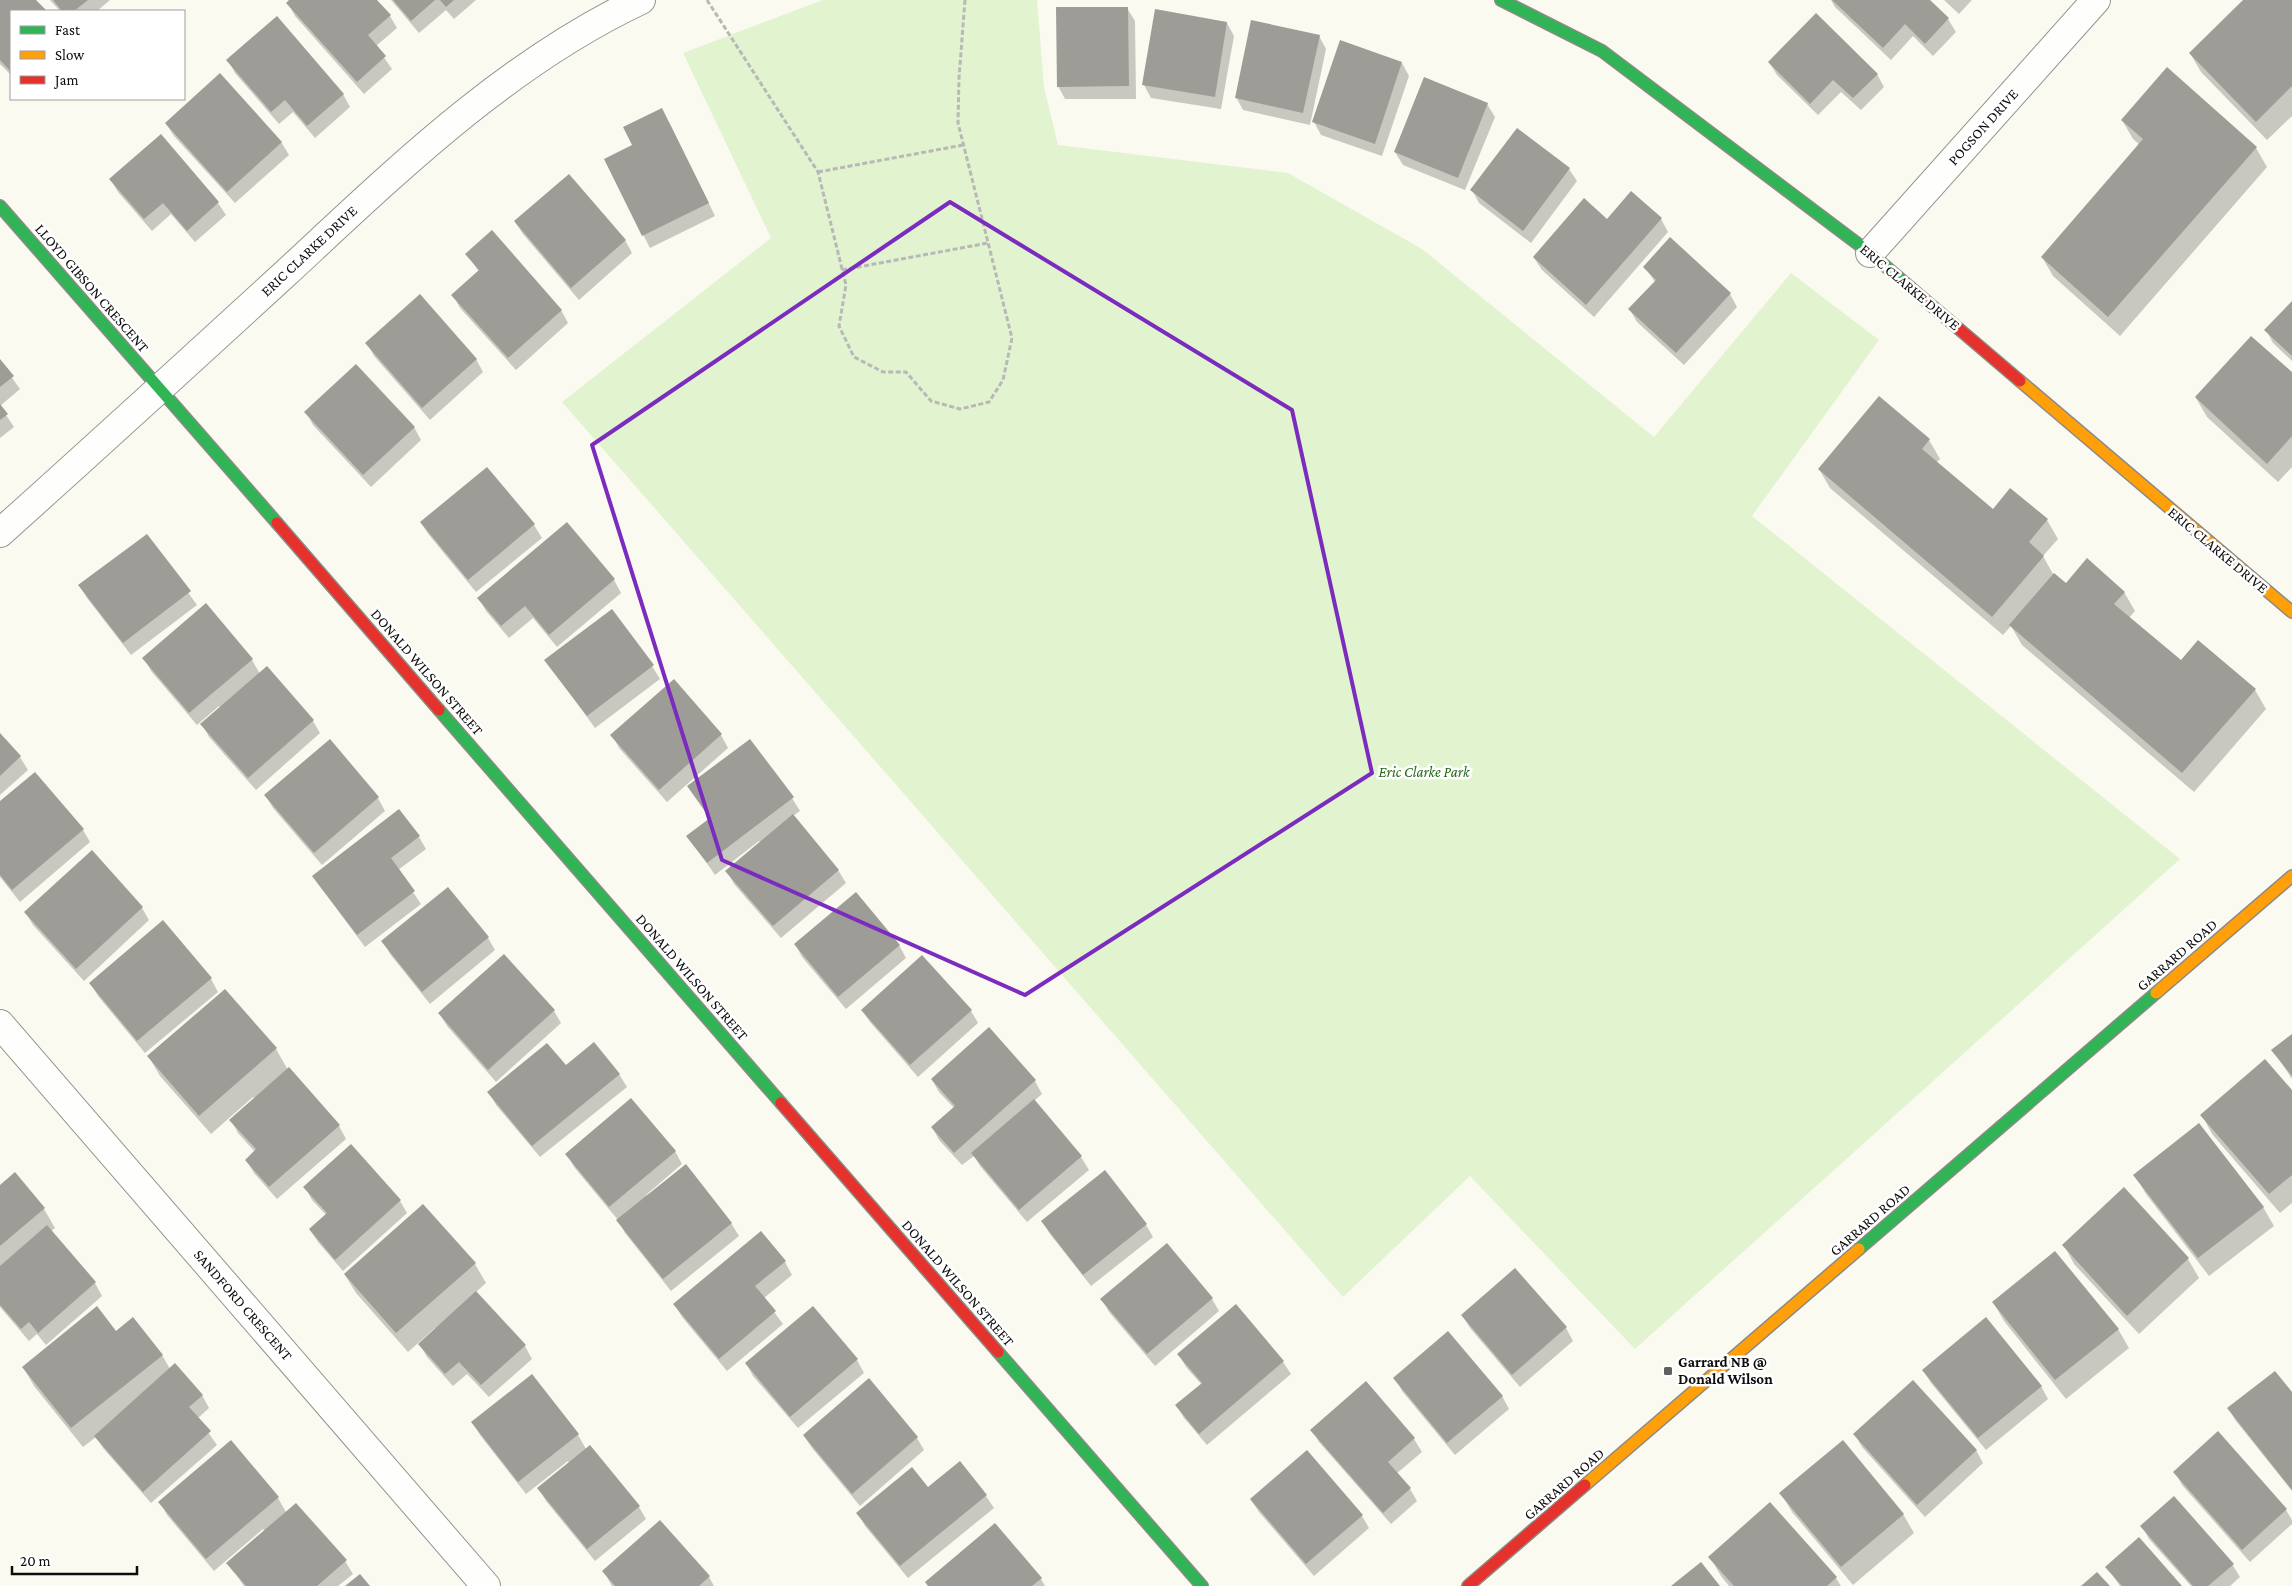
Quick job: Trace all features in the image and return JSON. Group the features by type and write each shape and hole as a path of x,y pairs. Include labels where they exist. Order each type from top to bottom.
{"street":[{"name":"ERIC CLARKE DRIVE","path":"0,533 416,154 491,93 574,36 641,0"},
{"name":"ERIC CLARKE DRIVE","path":"1501,0 1602,51 1870,253 2292,612"},
{"name":"POGSON DRIVE","path":"1870,253 2096,0"},
{"name":"LLOYD GIBSON CRESCENT","path":"0,206 160,389"},
{"name":"DONALD WILSON STREET","path":"160,389 1202,1586"},
{"name":"GARRARD ROAD","path":"1468,1586 2292,876"},
{"name":"SANDFORD CRESCENT","path":"0,1024 486,1586"}],"path":[{"path":"707,0 818,172 846,286 839,326 854,357 883,372 906,372 931,401 960,409 989,402 1003,380 1012,338 958,123 959,78 965,0"},
{"path":"818,172 963,145"},
{"path":"842,270 988,243"}],"highlighted area":[{"path":"950,202 1292,410 1372,773 1025,995 722,860 592,445"}],"green space":[{"name":"Eric Clarke Park","path":"823,0 1037,0 1044,87 1058,145 1288,173 1422,249 1654,437 1791,273 1879,340 1752,516 2180,859 1635,1349 1470,1176 1343,1297 562,402 771,238 683,53"}],"building":[{"path":"0,0 36,0 46,10 10,10 10,71 0,60"},
{"path":"53,0 88,0 75,10 61,10"},
{"path":"289,0 377,0 391,15 368,35 386,56 357,82 286,3"},
{"path":"393,0 435,0 411,21"},
{"path":"440,0 454,0 446,7"},
{"path":"1832,0 1930,0 1949,18 1925,44 1905,24 1883,48"},
{"path":"2243,0 2292,0 2292,86 2256,122 2189,53"},
{"path":"1056,7 1128,7 1129,86 1057,87"},
{"path":"1155,9 1227,22 1215,97 1142,85"},
{"path":"1816,13 1878,74 1853,98 1833,80 1810,104 1768,62"},
{"path":"277,16 344,94 307,126 285,100 271,112 226,60"},
{"path":"1251,20 1320,35 1303,113 1235,98"},
{"path":"1340,40 1402,62 1375,144 1312,122"},
{"path":"2167,67 2257,147 2108,317 2041,257 2143,139 2121,120"},
{"path":"220,73 282,142 227,192 165,123"},
{"path":"1424,77 1488,103 1458,178 1394,152"},
{"path":"662,108 709,203 642,236 604,159 632,145 623,127"},
{"path":"1517,128 1570,168 1523,231 1470,190"},
{"path":"161,134 219,202 187,231 163,203 144,219 109,179"},
{"path":"569,174 626,240 571,288 514,221"},
{"path":"1631,191 1662,218 1586,305 1533,257 1584,198 1607,219"},
{"path":"492,230 562,310 508,358 451,295 479,270 465,254"},
{"path":"1670,237 1731,293 1676,353 1628,309 1656,280 1643,267"},
{"path":"420,294 477,359 422,408 365,343"},
{"path":"2292,301 2292,356 2264,330"},
{"path":"2251,336 2292,372 2292,436 2267,464 2195,397"},
{"path":"0,359 14,376 0,387"},
{"path":"356,364 415,427 363,475 304,412"},
{"path":"1879,396 1930,439 1922,449 1993,509 2010,488 2048,519 2029,542 2044,556 1992,617 1818,469"},
{"path":"0,404 8,414 0,420"},
{"path":"487,467 535,524 468,580 420,522"},
{"path":"567,522 615,579 549,635 525,606 501,626 477,598"},
{"path":"147,534 191,591 123,643 78,585"},
{"path":"2087,558 2125,592 2114,604 2181,660 2198,640 2256,689 2182,773 2009,625 2054,573 2066,583"},
{"path":"206,603 253,659 189,713 142,658"},
{"path":"612,609 654,665 587,716 544,660"},
{"path":"267,666 314,720 248,778 200,724"},
{"path":"674,679 722,734 659,790 610,735"},
{"path":"0,733 21,756 0,776"},
{"path":"330,739 379,797 314,853 264,795"},
{"path":"750,739 794,797 707,863 686,836 710,818 687,786"},
{"path":"35,772 84,829 12,890 0,875 0,801"},
{"path":"399,809 420,836 391,858 415,891 357,935 312,876"},
{"path":"793,814 839,870 773,926 725,871"},
{"path":"92,850 143,907 76,969 24,912"},
{"path":"448,887 489,937 422,992 381,941"},
{"path":"856,892 900,945 838,997 794,944"},
{"path":"163,920 212,978 137,1041 89,983"},
{"path":"504,954 555,1010 488,1070 438,1013"},
{"path":"922,955 972,1010 910,1065 861,1010"},
{"path":"225,989 277,1048 199,1116 147,1056"},
{"path":"989,1027 1036,1080 954,1153 931,1127 955,1106 931,1079"},
{"path":"2292,1034 2292,1076 2271,1050"},
{"path":"594,1042 620,1074 532,1146 487,1092 547,1043 566,1065"},
{"path":"2265,1059 2292,1090 2292,1175 2269,1194 2200,1115"},
{"path":"289,1067 340,1125 269,1187 245,1160 256,1149 229,1120"},
{"path":"631,1098 676,1151 609,1207 565,1154"},
{"path":"1034,1099 1082,1156 1019,1210 971,1153"},
{"path":"2199,1123 2264,1207 2198,1258 2133,1175"},
{"path":"351,1144 401,1200 335,1260 309,1229 327,1213 303,1187"},
{"path":"686,1164 732,1223 663,1279 616,1220"},
{"path":"1105,1170 1147,1224 1083,1275 1041,1221"},
{"path":"15,1172 45,1208 0,1246 0,1185"},
{"path":"2124,1187 2189,1258 2127,1316 2062,1245"},
{"path":"423,1204 476,1263 396,1333 344,1274"},
{"path":"47,1225 96,1282 38,1333 29,1322 21,1329 0,1305 0,1266"},
{"path":"761,1231 786,1261 755,1286 776,1311 719,1359 673,1304"},
{"path":"1167,1243 1213,1298 1147,1354 1100,1299"},
{"path":"2055,1251 2119,1329 2055,1380 1992,1302"},
{"path":"1515,1268 1567,1327 1512,1375 1461,1315"},
{"path":"476,1291 526,1345 481,1385 459,1362 445,1374 418,1344"},
{"path":"1236,1304 1284,1361 1199,1434 1175,1405 1202,1383 1177,1354"},
{"path":"97,1306 116,1331 133,1317 163,1355 71,1428 22,1367"},
{"path":"813,1306 858,1359 790,1417 745,1363"},
{"path":"1986,1317 2042,1386 1978,1438 1922,1370"},
{"path":"1448,1331 1503,1396 1447,1443 1393,1378"},
{"path":"175,1363 203,1395 189,1407 211,1431 143,1492 94,1436"},
{"path":"2275,1371 2292,1392 2292,1490 2227,1408"},
{"path":"532,1374 579,1434 518,1482 471,1422"},
{"path":"869,1378 918,1437 852,1494 803,1435"},
{"path":"1913,1380 1977,1450 1917,1505 1853,1434"},
{"path":"1366,1381 1415,1438 1388,1462 1411,1488 1383,1513 1310,1430"},
{"path":"2218,1431 2287,1509 2242,1550 2173,1472"},
{"path":"231,1440 279,1497 206,1559 158,1502"},
{"path":"1843,1440 1904,1514 1841,1567 1779,1493"},
{"path":"590,1445 640,1506 587,1549 537,1488"},
{"path":"1307,1450 1363,1515 1306,1564 1250,1499"},
{"path":"960,1461 987,1495 900,1566 856,1513 912,1467 928,1487"},
{"path":"2174,1496 2234,1564 2208,1586 2193,1586 2140,1526"},
{"path":"1770,1502 1837,1577 1827,1586 1734,1586 1708,1557"},
{"path":"296,1503 347,1560 317,1586 246,1586 226,1563"},
{"path":"660,1520 710,1576 699,1586 615,1586 602,1571"},
{"path":"995,1523 1042,1578 1032,1586 928,1586 925,1582"},
{"path":"2139,1537 2182,1586 2122,1586 2105,1567"},
{"path":"1701,1562 1720,1586 1671,1586"},
{"path":"2097,1572 2110,1586 2081,1586"},
{"path":"360,1574 370,1586 345,1586"}],"traffic: fast":[{"path":"1501,0 1602,51 1870,253 1905,283"},
{"path":"0,206 277,523"},
{"path":"439,710 781,1103"},
{"path":"1859,1249 2156,993"},
{"path":"998,1352 1202,1586"}],"traffic: slow":[{"path":"2020,381 2292,612"},
{"path":"2156,993 2292,876"},
{"path":"1585,1485 1859,1249"}],"traffic: jam":[{"path":"1905,283 2020,381"},
{"path":"277,523 439,710"},
{"path":"781,1103 998,1352"},
{"path":"1468,1586 1585,1485"}],"place":[{"name":"Garrard NB @ Donald Wilson","path":"1668,1371"}]}
